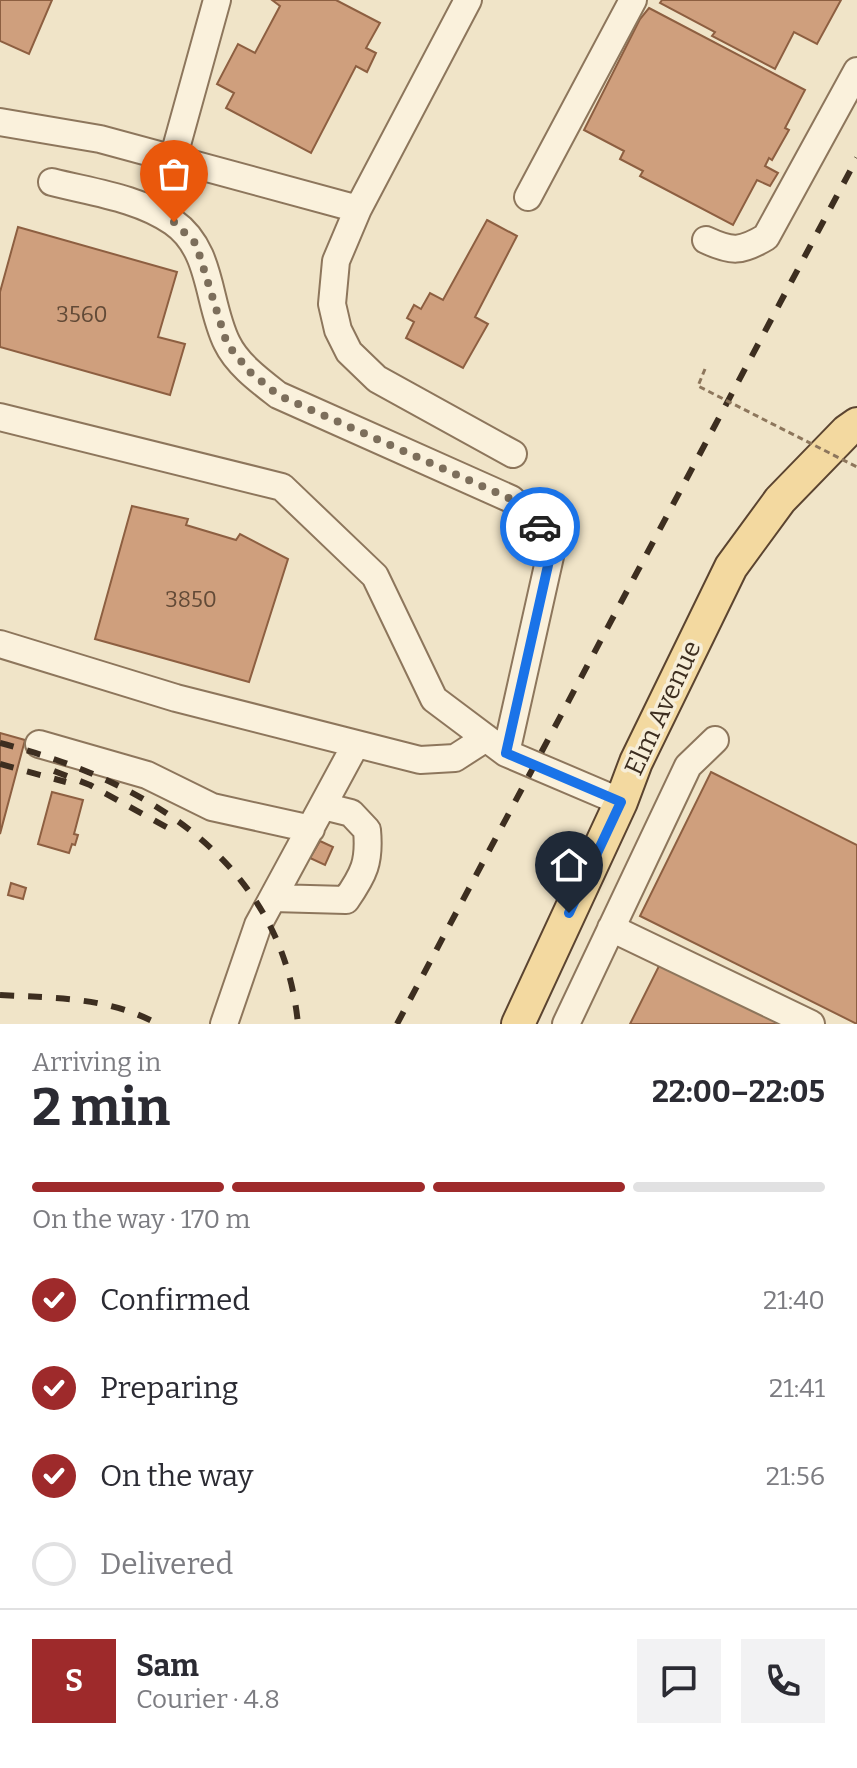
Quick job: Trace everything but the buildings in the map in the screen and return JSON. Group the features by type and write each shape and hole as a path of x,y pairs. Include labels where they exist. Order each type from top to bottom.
{"main road":[{"name":"Elm Avenue","path":"518,1024 621,802 636,762 731,567 780,500 857,424"}],"street":[{"path":"173,159 217,0"},
{"path":"468,0 358,209 336,261 332,304 338,330 349,352 377,379 513,454"},
{"path":"528,197 633,0"},
{"path":"706,240 729,250 750,246 766,237 857,71"},
{"path":"0,122 100,139 358,209"},
{"path":"52,182 137,204 174,222 196,244 227,344 250,372 278,395 511,499 546,532 551,552 496,745"},
{"path":"0,417 282,487 375,576 434,699 496,745 621,802"},
{"path":"0,644 176,698 420,760 455,758 496,745"},
{"path":"566,1024 688,766 715,740"},
{"path":"39,744 147,775 212,807 317,818 351,813 367,830 369,856 346,900 273,898"},
{"path":"224,1024 258,925 356,744"},
{"path":"611,928 811,1024"}],"path":[{"path":"705,369 698,386 857,467"}],"railway":[{"path":"397,1024 857,158"},
{"path":"0,743 54,759 105,780 154,805 197,836 235,873 265,917 287,967 298,1024"},
{"path":"0,764 66,782"},
{"path":"54,771 90,785 168,828"},
{"path":"0,995 61,998 101,1004 120,1008 158,1024"}],"way so far":[{"path":"174,222 196,244 227,344 264,384 278,395 511,499 540,527"}],"route":[{"path":"540,527 546,532 551,552 506,753 621,802 569,913"}]}
